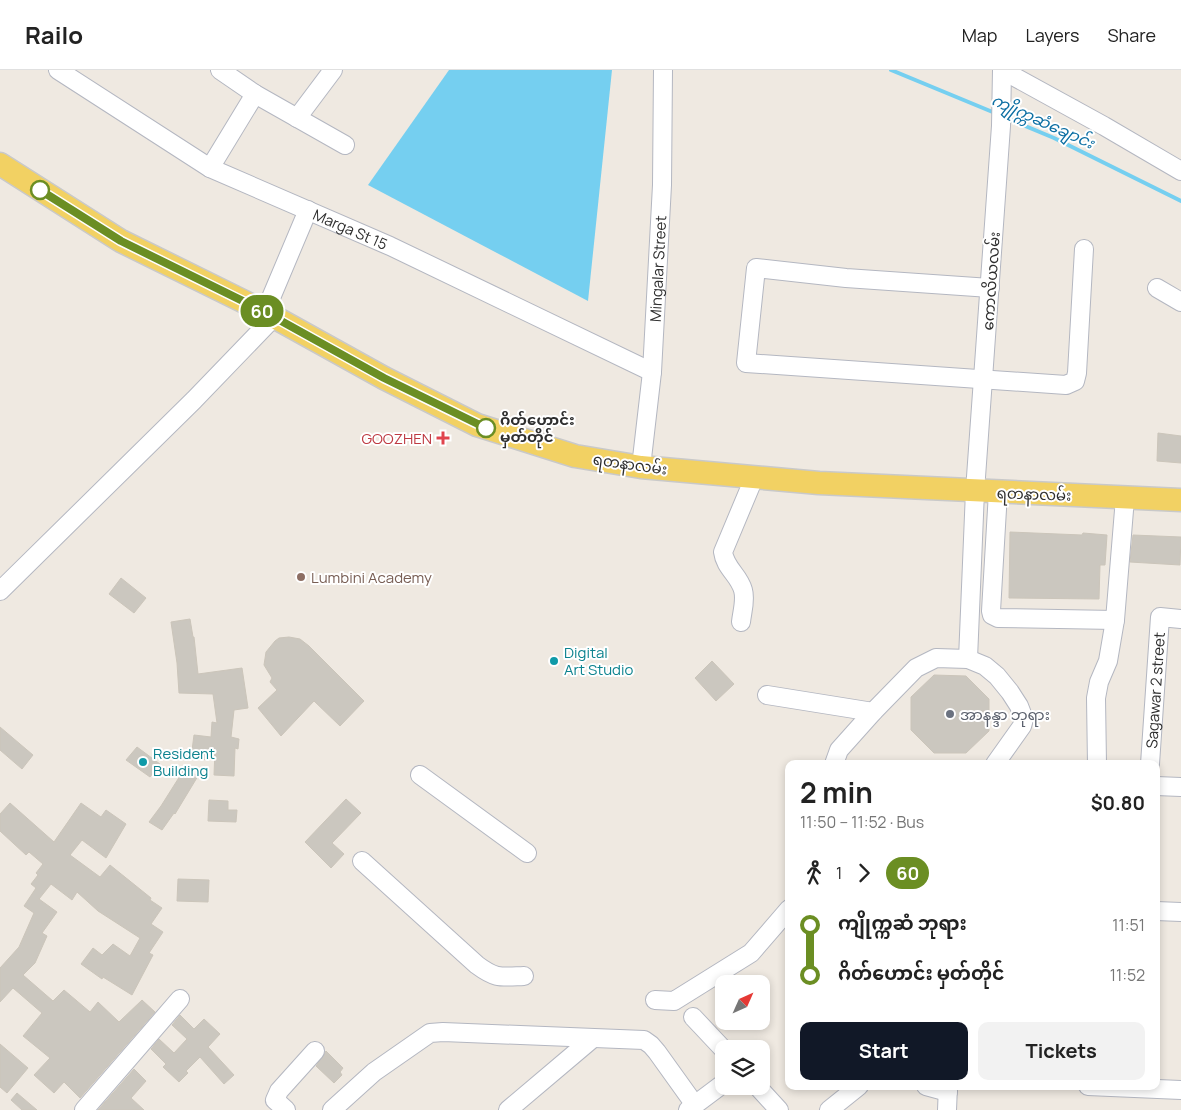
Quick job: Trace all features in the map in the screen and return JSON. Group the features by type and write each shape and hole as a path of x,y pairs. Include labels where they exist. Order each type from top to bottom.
{"main road":[{"name":"ရတနာလမ်း","path":"0,164 121,241 269,315 384,378 477,425 575,456 641,467 819,483 1181,500"}],"street":[{"name":"Marga St 15","path":"58,70 210,168 398,250 652,372"},
{"path":"220,70 255,94 345,145"},
{"path":"297,118 333,70"},
{"name":"Mingalar Street","path":"641,467 652,372 662,185 663,70"},
{"path":"1002,70 1181,171"},
{"name":"ကောလိယလမ်း","path":"968,659 975,491 1001,126 1002,70"},
{"path":"210,168 255,94"},
{"path":"0,591 194,400 269,315 308,210"},
{"path":"990,288 846,278 756,268 746,363 1066,385 1075,381 1077,373 1084,249"},
{"path":"1157,288 1181,302"},
{"path":"741,622 744,600 743,589 728,567 723,552 754,478"},
{"path":"998,492 992,615 998,618 1115,620"},
{"path":"1097,760 1096,698 1099,682 1108,661 1115,620 1125,498"},
{"name":"Sagawar 2 street","path":"1150,760 1160,617 1181,619"},
{"path":"835,760 839,750 916,668 936,658 968,659 985,666 998,676 1023,713 1022,726 998,760"},
{"path":"767,695 873,712"},
{"path":"420,775 528,853"},
{"path":"1160,786 1181,787"},
{"path":"362,862 490,975 500,977 524,976"},
{"path":"1160,910 1181,912"},
{"path":"655,1000 674,1001 751,953 785,914"},
{"path":"84,1110 180,999"},
{"path":"693,1016 715,1040"},
{"path":"332,1110 374,1072 430,1033 443,1032 644,1040 651,1045 692,1108 715,1090"},
{"path":"508,1110 592,1039"},
{"path":"286,1110 275,1100 279,1091 315,1051"},
{"path":"1160,1089 1181,1090"},
{"path":"829,1110 855,1090"},
{"path":"935,1090 948,1096"},
{"path":"766,1095 780,1110"}],"water":[{"path":"449,70 612,70 588,301 368,185"}],"building":[{"path":"1158,433 1181,436 1181,463 1157,461"},
{"path":"1010,532 1107,535 1105,565 1100,565 1099,599 1009,598"},
{"path":"1133,535 1181,537 1180,565 1130,562"},
{"path":"121,578 146,598 134,613 109,594"},
{"path":"190,619 198,674 242,668 248,708 234,710 231,737 239,739 238,749 235,748 234,776 214,775 215,750 208,760 191,758 194,735 211,737 212,722 217,723 213,694 179,693 171,622"},
{"path":"279,638 300,639 309,646 364,701 340,726 314,701 281,736 258,708 277,690 270,682 272,678 264,665 266,652"},
{"path":"712,661 734,684 716,701 695,678"},
{"name":"အာနန္ဒာ ဘုရား","path":"934,675 966,676 989,699 989,731 966,753 934,753 911,730 911,697"},
{"path":"0,727 33,755 22,769 0,750"},
{"name":"Resident Building","path":"137,747 160,764 150,777 126,760"},
{"path":"185,768 198,776 175,814 162,830 149,822"},
{"path":"346,799 361,813 332,843 344,854 331,868 305,842"},
{"path":"209,800 228,801 228,810 237,810 236,822 208,821"},
{"path":"10,803 54,842 81,803 101,817 106,810 126,824 106,858 82,840 70,855 100,877 110,865 162,908 151,924 163,932 149,953 153,955 132,995 103,977 102,979 81,964 93,948 102,955 113,944 130,956 140,938 98,911 77,892 72,900 51,884 39,899 57,912 42,933 47,936 35,963 23,975 53,1001 64,990 90,1012 98,1002 119,1022 142,1000 155,1012 80,1098 64,1082 54,1093 34,1075 50,1058 23,1036 42,1013 13,988 0,1002 0,968 19,947 34,913 24,906 36,888 31,884 43,864 29,852 26,855 0,831 0,814"},
{"path":"178,879 209,880 208,902 177,901"},
{"path":"180,1015 194,1029 204,1019 220,1034 208,1047 234,1075 224,1084 200,1057 186,1071 188,1073 179,1082 163,1067 166,1064 151,1049 159,1039 174,1053 187,1039 172,1025"},
{"path":"0,1044 28,1068 7,1093 0,1087"},
{"path":"326,1051 343,1068 340,1072 342,1075 334,1083 316,1066"},
{"path":"134,1069 146,1081 131,1098 144,1110 98,1110"},
{"path":"17,1093 37,1110 22,1110 11,1100"}],"waterway":[{"name":"ကျိုက္ကဆံချောင်း","path":"891,70 995,113"},
{"name":"ကျိုက္ကဆံချောင်း","path":"1006,118 1054,138 1181,201"}],"bus line":[{"name":"60","path":"40,190 121,241 265,312 384,378 486,428"}],"place":[{"name":"ဂိတ်ဟောင်း မှတ်တိုင်","path":"486,428"},
{"name":"GOOZHEN","path":"443,438"},
{"name":"Lumbini Academy","path":"301,577"},
{"name":"Digital Art Studio","path":"554,661"},
{"name":"အာနန္ဒာ ဘုရား","path":"950,714"},
{"name":"Resident Building","path":"143,762"}]}
